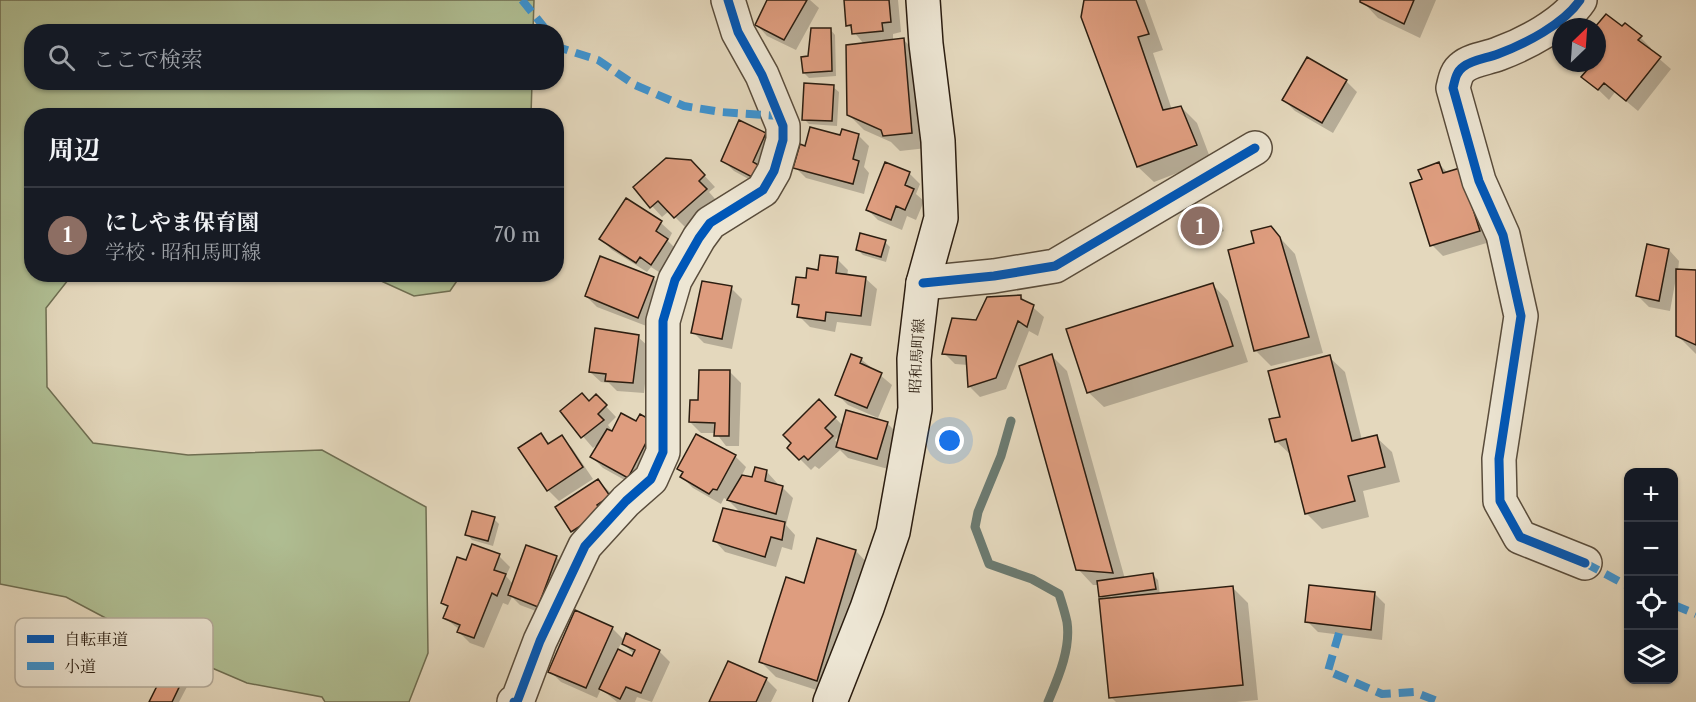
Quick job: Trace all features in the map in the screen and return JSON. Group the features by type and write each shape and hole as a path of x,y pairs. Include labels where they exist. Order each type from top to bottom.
{"street":[{"path":"517,702 540,640 585,546 626,501 651,479 663,452 663,321 675,280 699,238 710,224 763,190 774,171 783,140 783,126 762,75 738,32 728,0"},
{"name":"昭和馬町線","path":"830,702 867,608 893,532 915,409 914,359 923,283 941,218 938,141 923,0"},
{"path":"1580,0 1550,28 1512,49 1463,66 1456,75 1453,88 1479,181 1503,235 1521,316 1499,459 1500,501 1520,537 1585,563"},
{"path":"923,283 994,276 1055,266 1255,148"}],"green space":[{"path":"0,0 534,0 533,24 24,24 24,90 532,90 531,108 24,108 24,282 66,282 46,308 47,387 93,443 188,455 322,450 426,507 428,653 409,702 325,702 322,697 247,683 213,668 213,618 106,618 66,597 0,584"},
{"path":"383,282 456,282 450,291 414,296"}],"building":[{"path":"767,0 807,0 784,40 755,25"},
{"path":"844,0 889,0 891,22 882,23 883,31 852,34 851,25 846,26"},
{"path":"1084,0 1136,0 1149,34 1138,37 1163,110 1181,106 1197,145 1137,167 1081,17"},
{"path":"1360,0 1414,0 1404,24"},
{"path":"1606,14 1622,26 1625,23 1642,36 1638,40 1661,57 1626,101 1604,83 1598,90 1581,77 1585,72 1606,72 1606,18 1603,18"},
{"path":"811,28 831,28 832,71 803,73 801,57 808,56"},
{"path":"904,38 912,133 883,136 881,130 847,115 846,45"},
{"path":"1307,57 1347,80 1322,123 1282,100"},
{"path":"804,83 834,85 832,121 802,120"},
{"path":"739,120 766,133 753,162 760,166 754,178 721,161"},
{"path":"810,127 840,135 842,129 859,134 853,159 859,161 853,184 793,168 800,144 805,146"},
{"path":"666,158 691,160 705,175 699,181 707,189 674,218 658,201 650,208 633,187"},
{"path":"885,162 910,172 905,185 914,189 905,210 896,206 891,220 866,210"},
{"path":"1439,162 1443,173 1460,168 1480,231 1430,246 1410,183 1422,179 1418,170"},
{"path":"626,198 662,221 656,231 668,239 651,265 640,257 636,263 599,239"},
{"path":"1212,208 1220,226 1190,239 1181,218"},
{"path":"1271,226 1280,237 1309,337 1254,351 1228,250 1254,243 1251,231"},
{"path":"860,233 886,240 881,257 856,250"},
{"path":"1647,244 1669,249 1659,301 1636,296"},
{"path":"820,255 838,257 836,273 866,277 861,316 826,312 825,321 797,317 799,305 792,304 796,277 806,278 807,268 818,270"},
{"path":"600,256 654,277 638,318 585,296"},
{"path":"1676,269 1696,270 1696,345 1676,336"},
{"path":"702,281 732,286 722,339 691,333"},
{"path":"1213,283 1233,346 1087,393 1066,329"},
{"path":"1021,295 1021,299 1034,305 1027,327 1018,321 996,378 968,387 966,356 942,354 952,318 976,320 987,297"},
{"path":"595,328 639,335 633,383 605,381 606,374 589,372"},
{"path":"851,354 862,358 860,363 882,373 867,408 835,395"},
{"path":"1052,354 1113,573 1076,570 1019,366"},
{"path":"1330,355 1352,441 1377,435 1385,467 1348,476 1355,501 1305,514 1286,439 1275,442 1269,419 1280,417 1268,371"},
{"path":"699,370 730,370 729,436 714,436 715,423 689,422 690,400 698,400"},
{"path":"582,393 589,401 596,394 607,405 598,414 604,420 581,438 560,411"},
{"path":"819,399 836,417 825,428 833,436 808,460 804,456 799,460 787,448 791,443 783,435"},
{"path":"846,410 888,422 877,459 836,447"},
{"path":"621,413 636,421 640,414 656,423 628,478 590,457 607,429 612,431"},
{"path":"541,433 548,444 562,435 583,467 547,491 518,448"},
{"path":"696,434 736,455 717,490 713,489 709,494 680,477 683,472 677,469"},
{"path":"755,467 767,470 765,481 783,486 776,514 727,500 742,475 752,477"},
{"path":"598,479 610,496 597,505 602,512 571,532 555,507"},
{"path":"723,508 785,522 782,540 771,537 765,557 713,541"},
{"path":"472,511 495,517 488,541 465,535"},
{"path":"817,538 856,550 817,681 759,662 786,577 804,583"},
{"path":"472,544 500,554 494,570 506,574 497,596 492,593 474,638 457,632 460,625 443,618 448,606 441,603 457,557 466,560"},
{"path":"526,545 557,556 538,607 508,595"},
{"path":"1153,573 1156,589 1099,597 1097,581"},
{"path":"1309,585 1375,592 1371,630 1305,622"},
{"path":"1233,586 1243,685 1109,698 1099,599"},
{"path":"575,610 613,627 586,688 548,672"},
{"path":"626,633 660,650 641,693 626,687 620,699 599,689 618,649 632,656 635,650 622,644"},
{"path":"728,661 767,678 756,702 709,702"},
{"path":"156,687 179,687 172,702 149,702"}],"waterway":[{"path":"1011,421 1001,456 978,512 975,527 989,564 1032,579 1059,594 1067,622 1067,643 1063,663 1048,702"}],"marked path":[{"path":"522,0 542,24"},
{"path":"564,49 598,60 635,85 684,106 721,112 779,116"},
{"path":"1585,563 1624,584"},
{"path":"1678,607 1696,614"},
{"path":"1339,633 1328,671 1382,694 1414,692 1440,702"}],"cycle path":[{"path":"514,702 517,702 540,641 585,546 626,501 651,479 663,452 663,321 675,280 710,223 763,190 774,171 783,140 783,126 762,75 738,32 728,0"},
{"path":"1580,0 1564,17 1532,39 1466,65 1457,74 1453,88 1479,181 1503,235 1521,316 1499,459 1500,501 1520,537 1585,563"},
{"path":"923,283 994,276 1055,266 1255,148"}],"place":[{"name":"にしやま保育園","path":"1200,226"}]}
